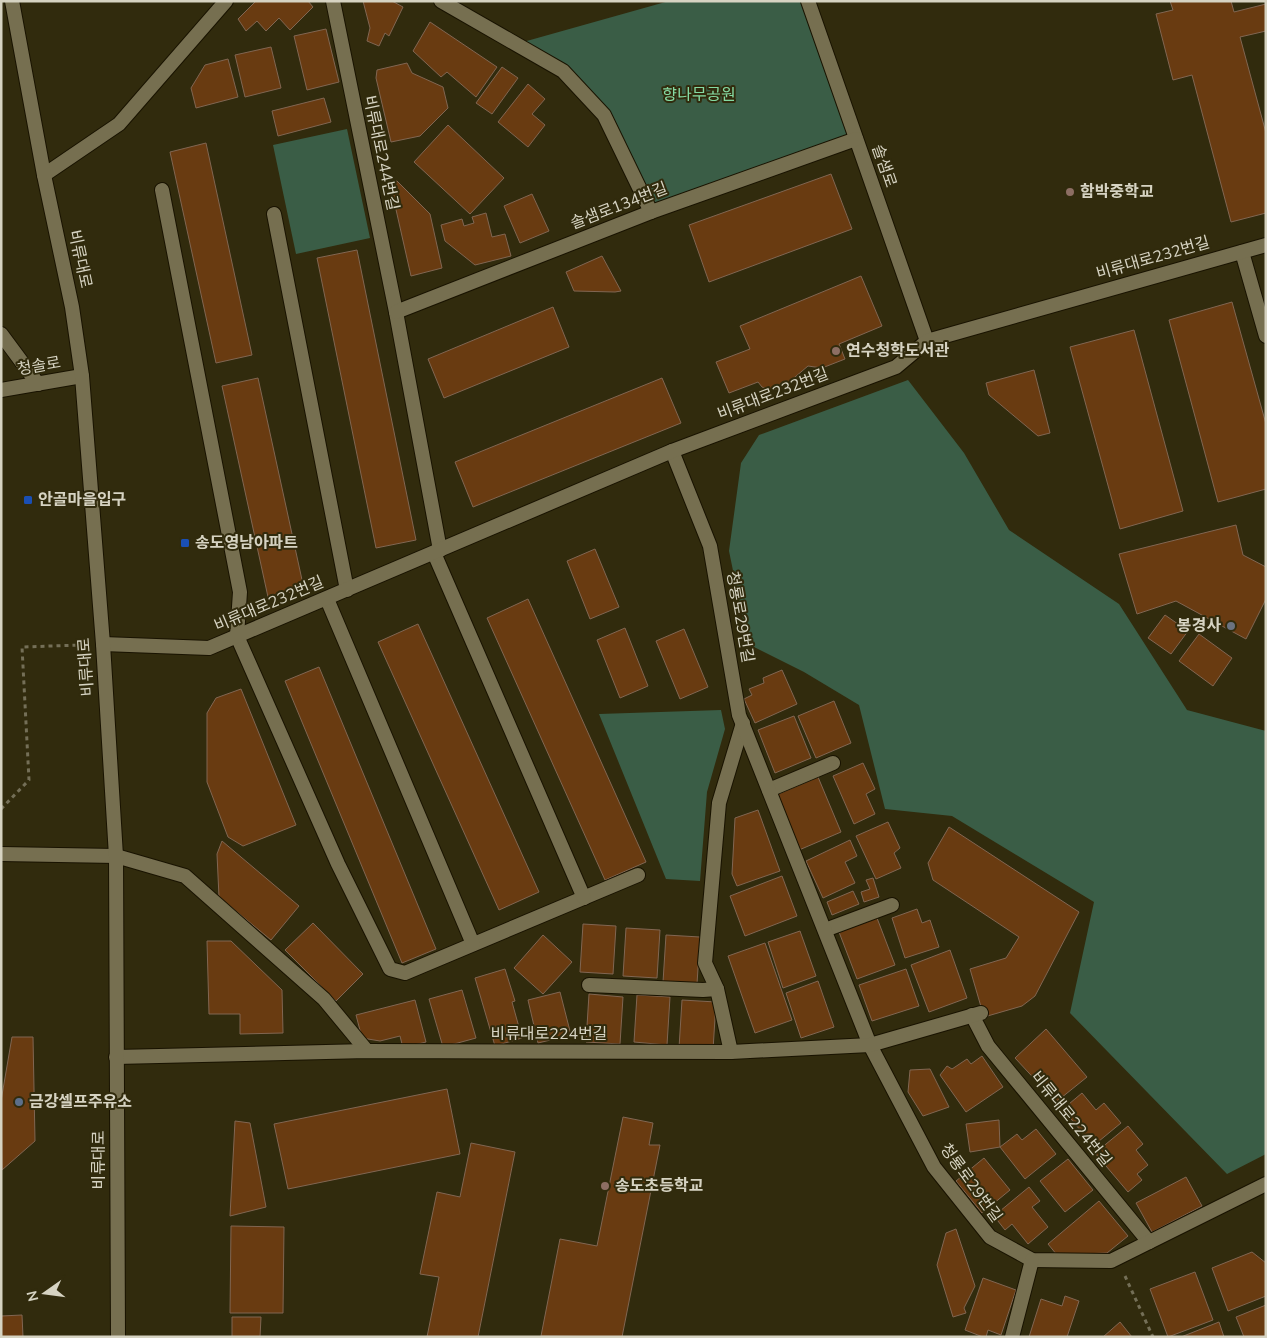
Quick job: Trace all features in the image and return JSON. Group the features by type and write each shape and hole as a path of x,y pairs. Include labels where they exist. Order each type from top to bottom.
{"street":[{"name":"비류대로","path":"12,1 44,175 72,307 82,376 103,644 116,856 118,1337"},
{"path":"44,175 119,124 226,1"},
{"name":"비류대로244번길","path":"333,1 396,312"},
{"path":"441,1 563,71 604,115 651,212"},
{"name":"솔샘로","path":"808,1 927,341"},
{"name":"솔샘로134번길","path":"396,312 651,212 856,139"},
{"path":"162,190 240,592 237,636 338,864 390,969 404,973 638,875"},
{"path":"274,214 347,590"},
{"name":"비류대로232번길","path":"103,644 209,648 672,451 896,367 927,341 1266,245"},
{"path":"1242,252 1266,336"},
{"path":"396,312 437,552 584,898"},
{"path":"1,334 38,384"},
{"name":"청솔로","path":"1,390 82,376"},
{"name":"청룡로29번길","path":"672,451 710,546 739,715 870,1045 934,1167 990,1238 1032,1260 1111,1261 1266,1184"},
{"path":"327,598 473,944"},
{"path":"731,1052 717,989 705,963 719,803 743,723"},
{"path":"769,790 833,763"},
{"path":"1,854 116,856 185,876 324,999 366,1051"},
{"path":"825,930 892,905"},
{"path":"589,985 717,989"},
{"name":"비류대로224번길","path":"116,1058 366,1051 731,1052 870,1045 976,1014 988,1046 1149,1242"},
{"path":"1012,1337 1032,1260"}],"path":[{"path":"1,809 29,780 22,647 103,644"},
{"path":"1116,1258 1153,1337"}],"green space":[{"name":"향나무공원","path":"669,1 808,1 856,139 651,212 604,115 563,71 516,44"},
{"path":"347,129 370,238 296,254 273,145"},
{"path":"908,380 964,453 1009,530 1119,604 1187,710 1266,731 1266,1154 1227,1174 1070,1013 1094,902 952,816 885,809 859,705 804,672 748,644 729,551 741,463 759,435"},
{"path":"721,710 725,729 707,792 700,881 666,879 599,714"}],"building":[{"path":"256,1 308,1 313,7 290,30 279,18 266,31 257,21 246,31 238,19"},
{"path":"363,1 392,1 403,7 389,36 385,33 379,46 367,41 370,28"},
{"path":"1170,1 1231,1 1234,12 1266,4 1266,31 1240,37 1266,133 1266,213 1231,222 1192,75 1173,80 1156,14 1173,10"},
{"path":"430,22 497,67 476,97 447,72 441,77 413,51"},
{"path":"326,29 339,82 307,90 294,36"},
{"path":"271,47 281,88 245,97 235,55"},
{"path":"228,59 238,97 196,108 191,88 205,65"},
{"path":"407,63 412,73 443,87 448,108 420,136 391,142 376,78 377,70"},
{"path":"502,67 518,78 492,114 476,103"},
{"path":"528,84 545,99 532,114 545,125 528,147 498,122"},
{"path":"324,98 331,122 278,136 272,111"},
{"path":"448,125 504,178 470,214 414,162"},
{"path":"206,143 252,355 216,363 170,152"},
{"path":"831,174 852,229 709,282 689,225"},
{"path":"397,181 430,214 442,268 411,276 390,183"},
{"path":"532,194 549,231 520,243 504,206"},
{"path":"486,213 492,237 505,234 511,256 475,265 445,241 441,225 462,219 464,226 474,223 472,217"},
{"path":"357,250 416,540 376,548 317,258"},
{"path":"602,256 621,291 574,291 566,272"},
{"path":"861,276 882,326 839,344 845,359 822,368 808,366 782,388 770,390 762,387 758,382 729,393 716,362 750,349 740,326"},
{"path":"1232,302 1266,424 1266,489 1218,502 1169,320"},
{"path":"553,307 569,347 444,398 428,359"},
{"path":"1134,330 1183,511 1120,529 1070,347"},
{"path":"1034,370 1050,433 1038,436 989,395 986,383"},
{"path":"258,378 304,589 268,597 222,386"},
{"path":"662,378 681,423 473,507 455,462"},
{"path":"1236,525 1243,555 1266,567 1266,599 1246,639 1176,601 1137,614 1119,554"},
{"path":"595,549 619,607 590,619 567,561"},
{"path":"528,599 646,862 605,880 487,618"},
{"path":"1165,615 1188,631 1171,654 1148,638"},
{"path":"418,624 539,892 499,910 378,642"},
{"path":"625,628 648,686 620,698 597,640"},
{"path":"684,629 708,687 680,699 656,641"},
{"path":"1199,634 1232,658 1213,686 1179,661"},
{"path":"319,667 436,949 402,963 285,681"},
{"path":"782,670 797,704 755,723 744,699 752,695 749,689 764,683 763,678"},
{"path":"241,689 296,825 243,846 228,837 207,782 207,713 216,698"},
{"path":"834,701 851,743 816,758 798,716"},
{"path":"794,716 811,758 775,773 758,730"},
{"path":"863,763 875,789 866,794 875,814 854,824 833,776"},
{"path":"818,777 841,832 799,850 776,795"},
{"path":"758,810 780,871 737,886 732,874 735,818"},
{"path":"888,822 900,848 894,853 901,868 876,879 856,836"},
{"path":"949,827 1079,912 1035,996 1022,1006 984,1017 970,969 1006,958 1019,937 933,880 928,863"},
{"path":"850,840 857,856 845,862 855,883 823,898 806,861"},
{"path":"222,841 299,906 271,940 219,897 217,854"},
{"path":"782,876 797,916 745,936 730,896"},
{"path":"873,878 879,897 864,902 861,892 870,889 866,880"},
{"path":"853,891 859,904 832,915 827,902"},
{"path":"917,909 922,923 930,920 939,947 905,958 892,918"},
{"path":"877,918 895,965 857,979 839,932"},
{"path":"313,923 363,974 336,1001 285,950"},
{"path":"583,924 616,926 613,974 580,972"},
{"path":"626,928 660,930 657,978 623,976"},
{"path":"800,931 816,976 783,988 768,942"},
{"path":"543,935 572,962 543,994 514,968"},
{"path":"666,935 700,937 697,984 663,982"},
{"path":"207,941 231,941 282,990 283,1033 240,1034 240,1014 209,1014"},
{"path":"765,943 792,1020 755,1033 728,956"},
{"path":"950,950 967,998 929,1012 911,965"},
{"path":"505,969 515,1001 512,1002 522,1038 495,1046 475,978"},
{"path":"906,969 919,1006 872,1021 859,985"},
{"path":"818,981 834,1027 801,1038 786,993"},
{"path":"462,990 476,1038 443,1047 429,999"},
{"path":"560,992 571,1035 538,1043 528,1000"},
{"path":"589,994 623,997 620,1044 586,1042"},
{"path":"637,995 670,997 667,1045 634,1042"},
{"path":"415,1000 426,1042 403,1048 400,1036 380,1041 362,1038 356,1015"},
{"path":"682,1000 716,1002 713,1050 679,1048"},
{"path":"1046,1029 1087,1077 1056,1102 1015,1058"},
{"path":"12,1037 33,1037 35,1141 2,1170 1,1101"},
{"path":"982,1056 1003,1087 966,1112 940,1075 947,1066 952,1069 967,1059 971,1064"},
{"path":"930,1069 949,1107 923,1116 908,1092 910,1070"},
{"path":"447,1089 460,1154 288,1189 274,1124"},
{"path":"1082,1093 1096,1110 1104,1103 1121,1123 1093,1146 1063,1109"},
{"path":"623,1117 653,1123 649,1145 660,1145 622,1337 541,1336 560,1239 597,1246"},
{"path":"999,1120 1000,1147 970,1152 966,1124"},
{"path":"235,1121 250,1123 266,1207 230,1216"},
{"path":"1128,1126 1143,1144 1136,1150 1148,1165 1137,1174 1142,1180 1128,1192 1095,1153"},
{"path":"1036,1129 1056,1154 1025,1179 1000,1147 1017,1134 1022,1140"},
{"path":"471,1143 515,1152 478,1337 427,1337 439,1277 420,1274 437,1192 460,1197"},
{"path":"984,1158 1010,1190 982,1213 956,1181"},
{"path":"1068,1159 1093,1190 1065,1212 1040,1181"},
{"path":"1186,1177 1202,1206 1152,1232 1136,1203"},
{"path":"1029,1187 1040,1201 1032,1207 1048,1227 1028,1244 1012,1224 1005,1230 994,1216"},
{"path":"1099,1201 1128,1236 1107,1253 1057,1255 1048,1244"},
{"path":"231,1226 284,1227 283,1313 230,1313"},
{"path":"956,1229 975,1286 964,1308 966,1313 953,1317 937,1265 946,1233"},
{"path":"1252,1252 1266,1263 1266,1296 1228,1311 1212,1268"},
{"path":"1195,1272 1213,1320 1168,1337 1150,1289"},
{"path":"983,1278 1016,1290 1001,1335 988,1330 986,1337 983,1337 965,1330"},
{"path":"1065,1296 1079,1301 1067,1337 1029,1337 1041,1299 1062,1306"},
{"path":"1266,1305 1266,1337 1244,1337 1236,1317"},
{"path":"22,1315 23,1337 1,1337 1,1316"},
{"path":"232,1317 261,1317 260,1337 232,1337"},
{"path":"1120,1322 1132,1337 1103,1337"},
{"path":"1219,1322 1224,1337 1181,1337"}],"place":[{"name":"함박중학교","path":"1070,192"},
{"name":"연수청학도서관","path":"836,351"},
{"name":"안골마을입구","path":"28,500"},
{"name":"송도영남아파트","path":"185,543"},
{"name":"봉경사","path":"1231,626"},
{"name":"금강셀프주유소","path":"19,1102"},
{"name":"송도초등학교","path":"605,1186"}]}
